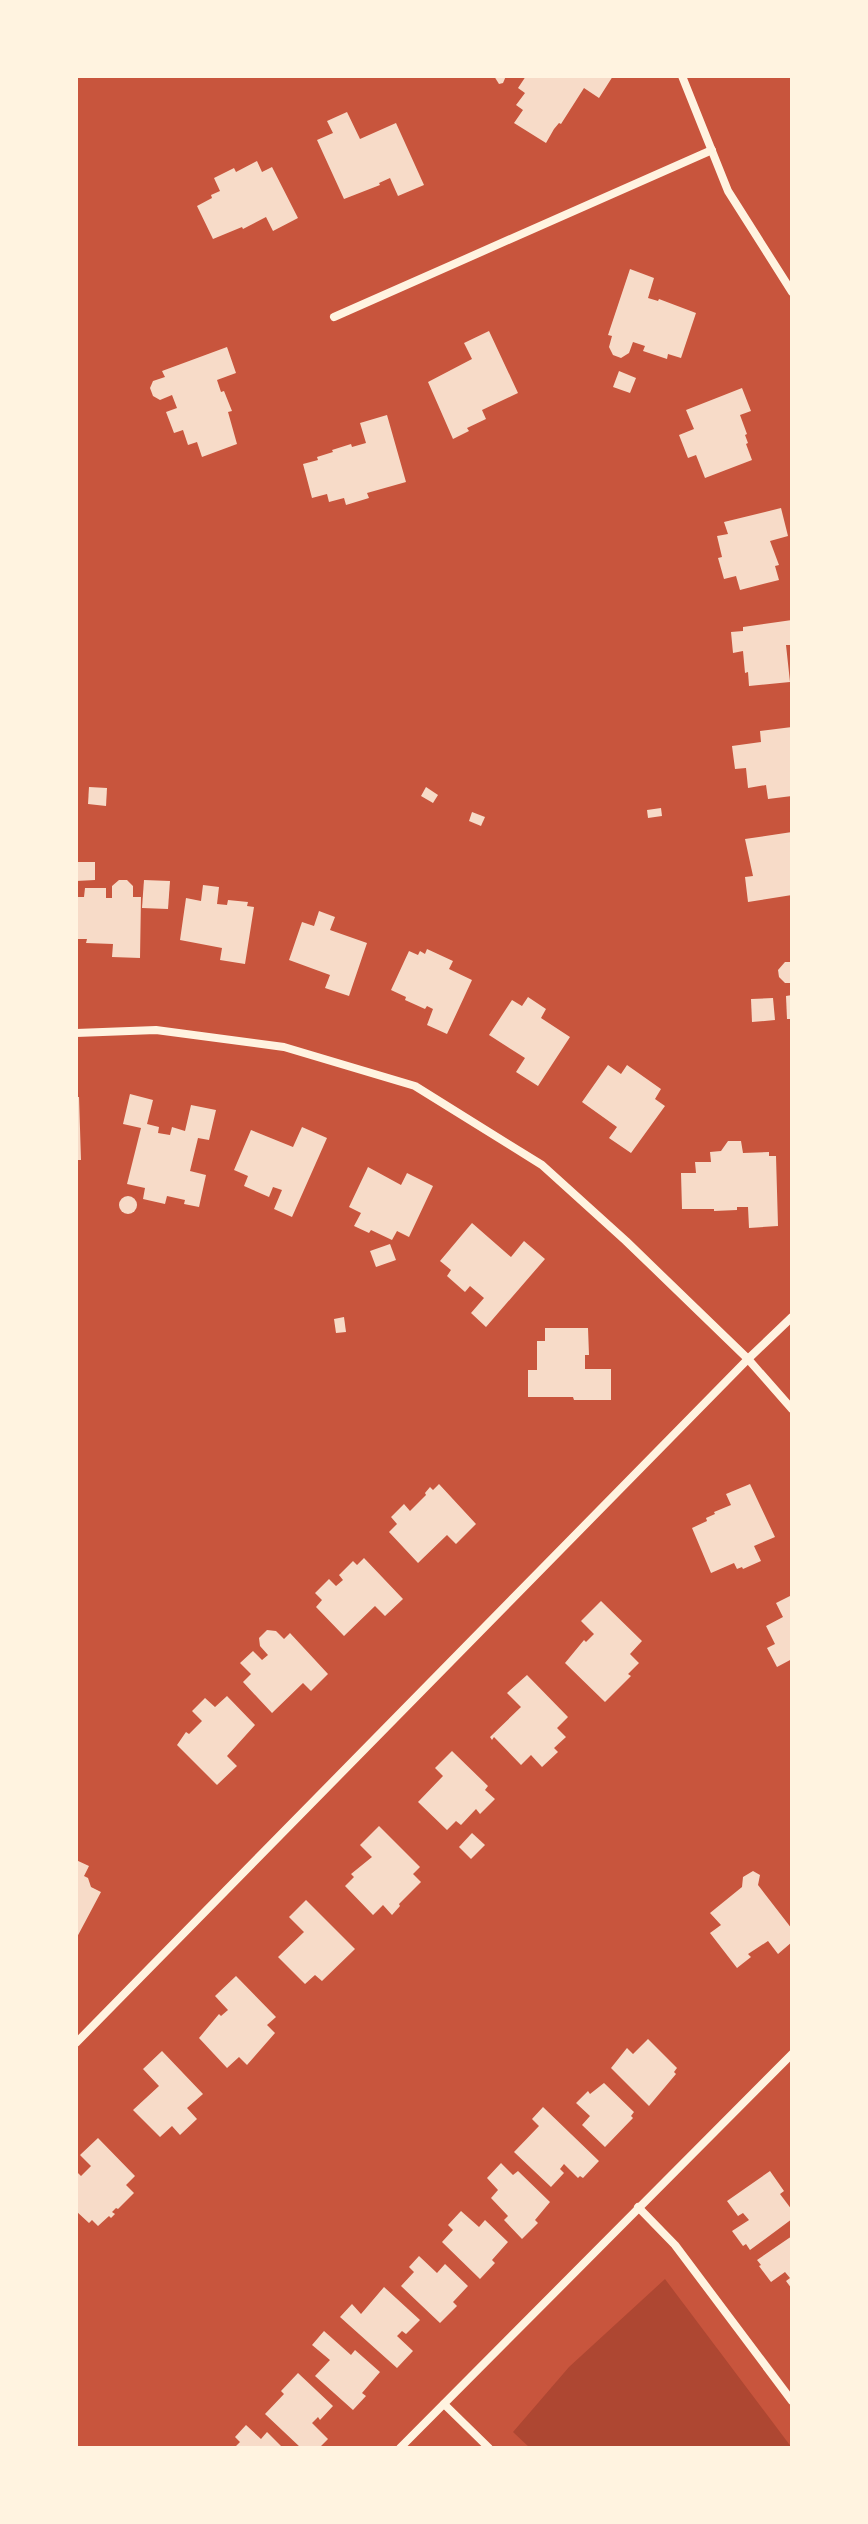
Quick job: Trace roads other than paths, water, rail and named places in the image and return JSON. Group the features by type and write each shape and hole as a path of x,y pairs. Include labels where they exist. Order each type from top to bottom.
{"street":[{"path":"682,76 728,191 792,292"},
{"path":"334,317 712,150"},
{"path":"76,1033 156,1030 284,1047 415,1086 542,1165 748,1359 792,1409"},
{"path":"76,2043 792,1317"},
{"path":"400,2448 792,2054"},
{"path":"638,2207 675,2245 792,2401"},
{"path":"444,2404 489,2448"}]}
